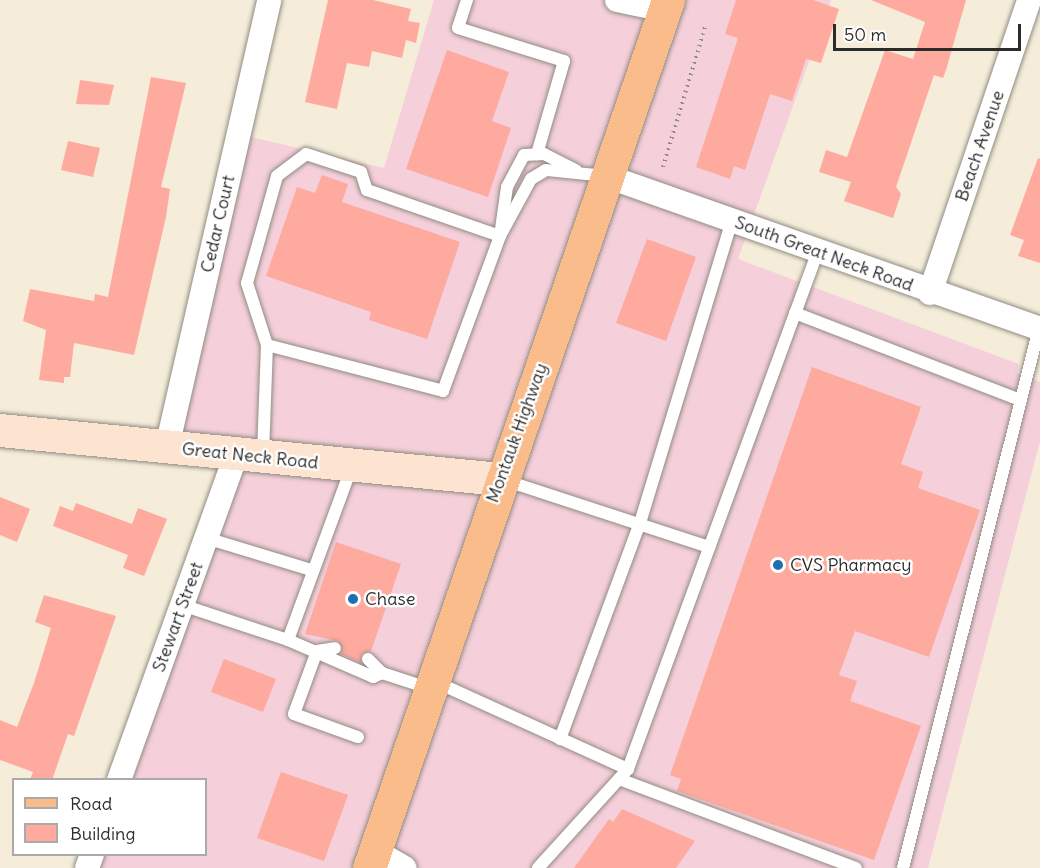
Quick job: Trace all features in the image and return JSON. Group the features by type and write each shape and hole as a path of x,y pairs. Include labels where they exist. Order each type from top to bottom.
{"main road":[{"name":"Montauk Highway","path":"372,859 500,479 609,177 666,5"},
{"name":"Great Neck Road","path":"0,430 500,479"}],"street":[{"name":"Cedar Court","path":"167,447 269,0"},
{"path":"617,0 666,5"},
{"name":"Beach Avenue","path":"930,292 1029,0"},
{"name":"South Great Neck Road","path":"609,177 930,292 1040,328"},
{"name":"Stewart Street","path":"120,778 206,538 249,456"},
{"path":"372,859 404,868"}],"lane":[{"path":"467,0 458,28 564,61 550,116 537,154"},
{"path":"249,456 267,345 247,283 277,176 306,154 361,172 368,190 500,236"},
{"path":"500,236 507,187 524,155 537,154 576,170 609,177"},
{"path":"267,345 443,391 500,236 531,179 546,170 576,170"},
{"path":"560,739 640,523 732,221"},
{"path":"538,868 623,774 818,251"},
{"path":"795,313 1021,400"},
{"path":"903,868 1040,328"},
{"path":"288,640 310,570 341,507 352,466"},
{"path":"500,479 640,523 709,548"},
{"path":"206,538 310,570"},
{"path":"182,605 317,651 343,667 373,677 382,673"},
{"path":"317,651 335,648"},
{"path":"317,651 294,714 358,737"},
{"path":"368,659 382,673 431,684 560,739 623,774 856,868"}],"path":[{"path":"663,167 706,24"}],"shaded area":[{"path":"434,0 831,0 738,259 1019,364 1017,373 1040,382 1040,441 928,868 99,868 104,856 207,856 207,778 131,778 253,441 178,439 247,136 384,168"}],"building":[{"path":"328,0 373,0 411,9 408,21 420,23 416,43 406,40 402,58 372,51 369,67 347,63 337,109 305,102"},
{"path":"736,0 813,0 839,9 821,63 806,59 792,101 770,94 745,170 734,166 730,179 696,167 738,38 725,34"},
{"path":"871,0 966,0 946,70 943,78 934,75 896,187 901,194 893,218 844,201 851,182 819,172 826,150 847,157 885,50 913,59 925,22"},
{"path":"447,50 509,72 492,121 511,128 488,197 406,169"},
{"path":"151,77 186,83 161,187 170,189 166,217 134,355 74,343 70,377 64,377 64,383 39,380 46,330 23,321 30,289 94,301 95,294 108,297"},
{"path":"80,80 114,85 109,105 76,104"},
{"path":"68,141 100,148 93,177 61,170"},
{"path":"1038,158 1040,159 1040,263 1018,256 1024,240 1010,235"},
{"path":"322,175 348,184 342,202 460,242 427,339 369,320 371,312 266,276 297,187 315,193"},
{"path":"647,239 696,257 666,341 616,323"},
{"path":"812,367 921,407 901,464 923,472 918,488 980,510 929,657 855,631 839,675 857,681 850,701 921,726 874,860 677,791 681,779 670,775"},
{"path":"0,497 30,509 17,542 0,535"},
{"path":"76,503 132,524 138,508 167,519 144,576 123,568 128,555 53,526 60,506 73,511"},
{"name":"Chase","path":"336,542 401,564 371,651 362,654 361,663 341,654 338,641 305,634"},
{"path":"44,595 116,616 74,736 68,734 53,778 31,778 33,772 0,760 0,720 17,727 51,628 35,622"},
{"path":"224,659 276,679 263,712 211,692"},
{"path":"281,772 348,795 324,861 257,838"},
{"path":"622,809 695,841 676,868 574,868 609,819 613,822"}],"place":[{"name":"CVS Pharmacy","path":"778,565"},
{"name":"Chase","path":"353,599"}]}
